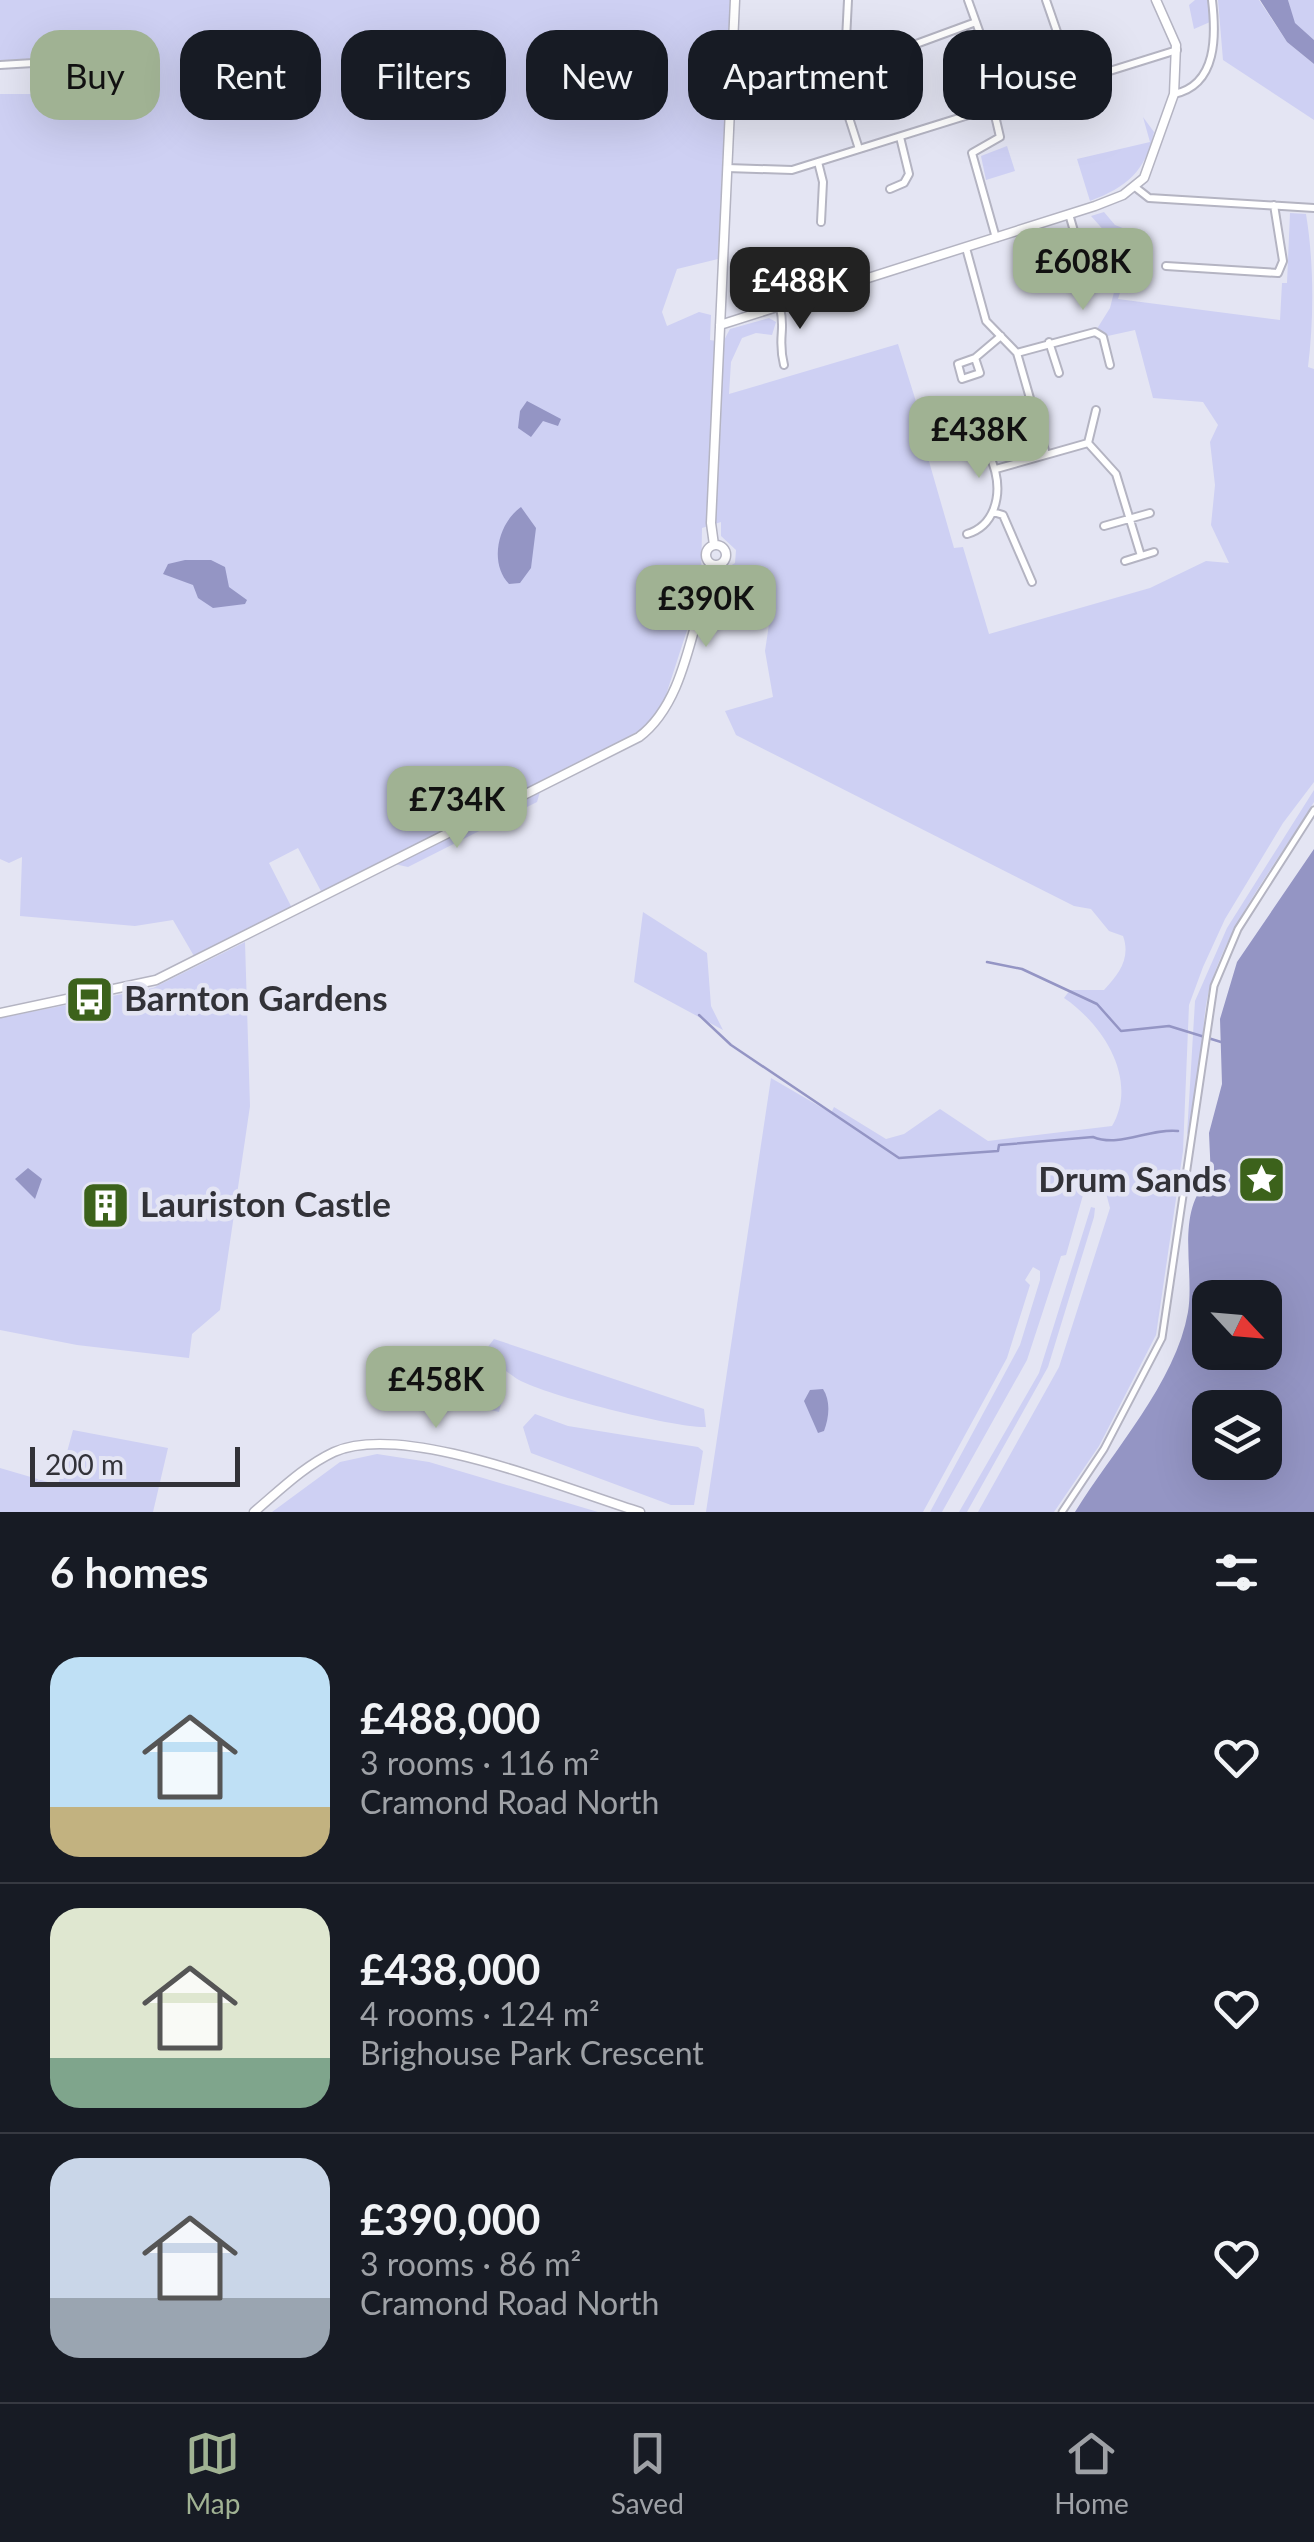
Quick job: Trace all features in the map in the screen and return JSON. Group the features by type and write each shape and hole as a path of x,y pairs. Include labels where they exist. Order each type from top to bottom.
{"street":[{"path":"0,1013 156,980 624,746 660,719 714,566 724,562 726,554 714,546 711,523 735,0"},
{"path":"848,0 842,89 859,149"},
{"path":"968,0 979,30"},
{"path":"1046,0 1056,30"},
{"path":"720,326 1115,199 1135,187 1150,168 1174,94 1177,50 1156,0"},
{"path":"1174,94 1194,83 1213,55 1212,0"},
{"path":"923,42 976,22"},
{"path":"1112,70 1177,50"},
{"path":"0,65 30,63"},
{"path":"727,168 784,170 953,120"},
{"path":"996,120 1000,137 972,153 996,238"},
{"path":"890,189 909,174 900,137"},
{"path":"818,162 824,182 821,222"},
{"path":"1135,187 1149,198 1314,208"},
{"path":"1166,266 1278,272 1283,261 1274,205"},
{"path":"1069,214 1080,255"},
{"path":"966,248 986,320 1017,353 1046,454"},
{"path":"780,308 784,323 778,341 784,365"},
{"path":"1017,353 1096,332 1103,337 1110,366"},
{"path":"975,358 1001,336"},
{"path":"1050,342 1059,373"},
{"path":"1088,442 1096,410"},
{"path":"937,453 942,430 955,429 975,438 996,469 998,494 993,512 980,528 967,534"},
{"path":"996,469 1088,442"},
{"path":"1088,442 1116,474 1141,556"},
{"path":"993,512 1003,516 1032,582"},
{"path":"1104,526 1150,513"},
{"path":"714,546 706,555 714,566"},
{"path":"1125,561 1154,552"},
{"path":"1026,566 1037,564"},
{"path":"1062,1512 1104,1449 1162,1338 1214,986 1238,929 1314,810"},
{"path":"254,1512 334,1452 384,1442 430,1448 640,1512"}],"shaded area":[{"path":"0,0 730,0 729,30 688,30 688,120 724,120 718,259 677,269 662,312 667,326 699,312 711,315 710,340 723,342 730,329 769,318 776,322 772,335 756,333 742,338 731,362 729,394 898,344 929,443 926,451 954,548 963,547 989,634 1150,588 1206,561 1229,563 1211,525 1215,485 1210,442 1218,425 1203,402 1153,398 1135,330 1103,337 1095,332 1110,308 1124,253 1091,216 1104,212 1115,225 1138,234 1118,299 1280,320 1282,283 1287,283 1290,213 1306,214 1312,290 1308,367 1314,369 1314,782 1283,823 1225,919 1189,1005 1183,1151 1156,1335 1099,1446 1054,1512 978,1512 1059,1367 1110,1208 1106,1193 1097,1187 1083,1195 1066,1255 1061,1256 1027,1360 942,1512 930,1512 1020,1345 1040,1280 1040,1271 1033,1267 1025,1280 1030,1285 1007,1358 923,1512 706,1512 771,1078 831,1113 834,1107 886,1139 904,1134 940,1109 988,1141 1112,1126 1121,1090 1113,1054 1092,1022 1064,998 1070,990 1104,990 1119,972 1126,951 1123,936 1109,931 1091,909 1074,906 736,735 725,711 773,697 765,651 771,611 716,593 722,571 735,563 736,550 721,536 721,522 702,528 701,587 665,698 651,724 542,785 537,802 408,867 385,862 322,893 298,848 269,863 292,908 194,956 173,920 135,926 20,916 22,857 9,863 0,859 0,94 30,94 30,120 160,120 160,30 30,30 30,59 0,62"},
{"path":"1195,0 1209,0 1210,22 1194,29 1189,5"},
{"path":"1218,0 1259,0 1287,42 1314,64 1314,120 1223,60"},
{"path":"1260,0 1288,0 1295,23 1314,40 1314,64 1287,42"},
{"path":"1288,0 1314,0 1314,40 1294,23"},
{"path":"1143,117 1154,132 1140,168 1124,184 1090,201 1077,159 1150,142"},
{"path":"1007,146 1015,171 986,180 981,156"},
{"path":"527,401 561,419 558,426 543,421 531,437 518,428 520,411"},
{"path":"521,507 536,528 531,568 520,583 509,584 499,565 499,543 507,522"},
{"path":"211,560 225,567 229,587 247,600 245,604 213,608 198,598 193,585 163,574 168,564"},
{"path":"1314,790 1314,802 1255,893 1217,966 1206,1008 1198,1102 1187,1135 1195,1001 1227,928"},
{"name":"Drum Sands","path":"1314,849 1314,1512 1075,1512 1157,1390 1181,1338 1188,1312 1189,1223 1200,1191 1211,1178 1209,1133 1222,1084 1220,1019 1237,962"},
{"path":"643,912 707,953 711,1006 723,1030 634,982"},
{"path":"245,942 250,1106 220,1310 192,1334 189,1358 77,1345 0,1330 0,1018 153,988"},
{"path":"28,1168 42,1179 35,1199 15,1179"},
{"path":"1091,1207 1095,1208 1094,1217 1048,1367 967,1512 959,1512 1039,1373"},
{"path":"494,1339 704,1409 706,1427 641,1417 534,1387 492,1358 487,1348"},
{"path":"429,1368 455,1373 463,1385 482,1384 502,1401 499,1412 421,1393 384,1392 374,1383 386,1370"},
{"path":"823,1389 828,1415 824,1431 818,1433 804,1401 810,1390"},
{"path":"535,1414 568,1426 698,1447 703,1451 694,1505 671,1505 531,1453 523,1427"},
{"path":"73,1430 168,1448 153,1512 0,1512 0,1468 58,1485"},
{"path":"377,1454 429,1462 598,1512 272,1512 340,1462"}],"waterway":[{"path":"987,962 1022,969 1097,1004 1121,1031 1169,1026 1221,1042"},
{"path":"699,1015 731,1045 899,1158 998,1151 999,1145 1093,1137 1114,1140 1178,1131"}],"place":[{"name":"Barnton Gardens","path":"89,999"},
{"name":"Drum Sands","path":"1262,1180"},
{"name":"Lauriston Castle","path":"105,1205"}]}
